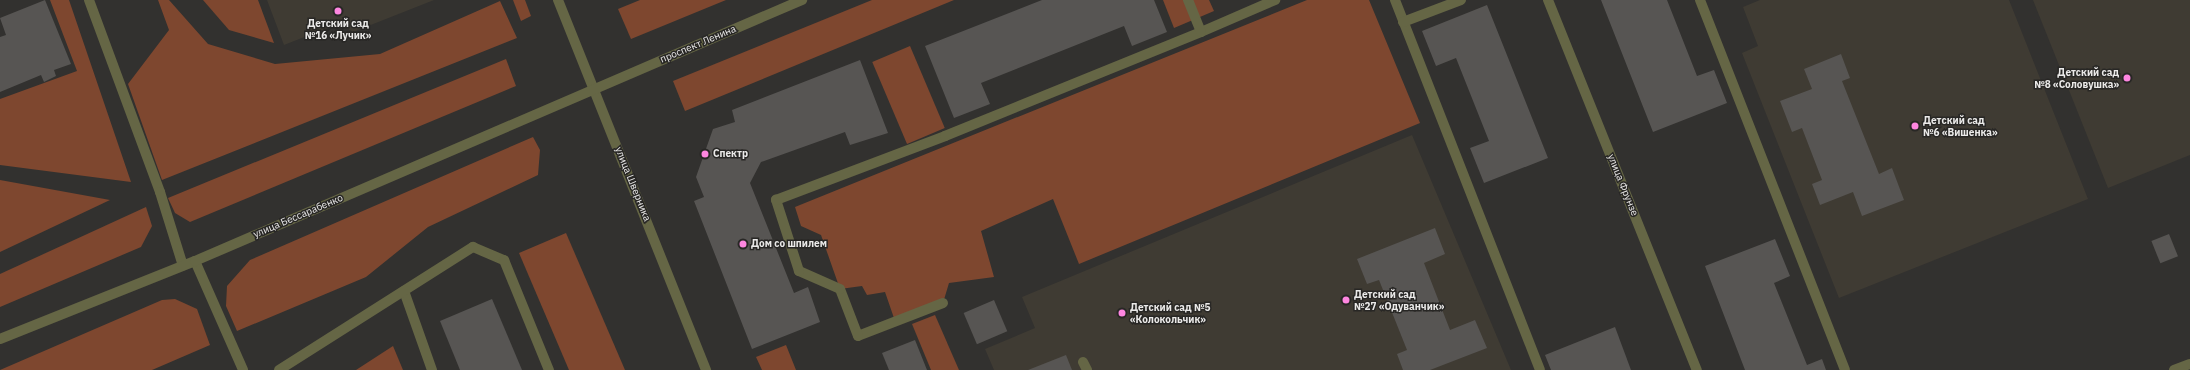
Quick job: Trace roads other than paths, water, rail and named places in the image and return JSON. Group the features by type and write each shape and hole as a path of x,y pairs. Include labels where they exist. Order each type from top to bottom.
{"street":[{"path":"89,0 160,192 183,266"},
{"name":"улица Шверника","path":"558,0 706,370"},
{"name":"проспект Ленина","path":"594,88 802,0"},
{"path":"1188,0 1201,32"},
{"path":"943,303 858,336 840,289 799,270 776,200 934,141 1201,32 1275,0"},
{"path":"1395,0 1540,370"},
{"path":"1404,22 1461,0"},
{"name":"улица Фрунзе","path":"1548,0 1697,370"},
{"path":"1700,0 1845,370"},
{"name":"улица Бессарабенко","path":"0,339 195,261 594,88"},
{"path":"280,370 473,247 504,260 549,370"},
{"path":"195,261 243,370"},
{"path":"404,291 432,370"},
{"path":"2174,370 2190,364"}],"place":[{"name":"Детский сад №16 «Лучик»","path":"338,11"},
{"name":"Детский сад №8 «Соловушка»","path":"2127,78"},
{"name":"Детский сад №6 «Вишенка»","path":"1915,126"},
{"name":"Спектр","path":"705,154"},
{"name":"Дом со шпилем","path":"743,244"},
{"name":"Детский сад №27 «Одуванчик»","path":"1346,300"},
{"name":"Детский сад №5 «Колокольчик»","path":"1122,313"}]}
